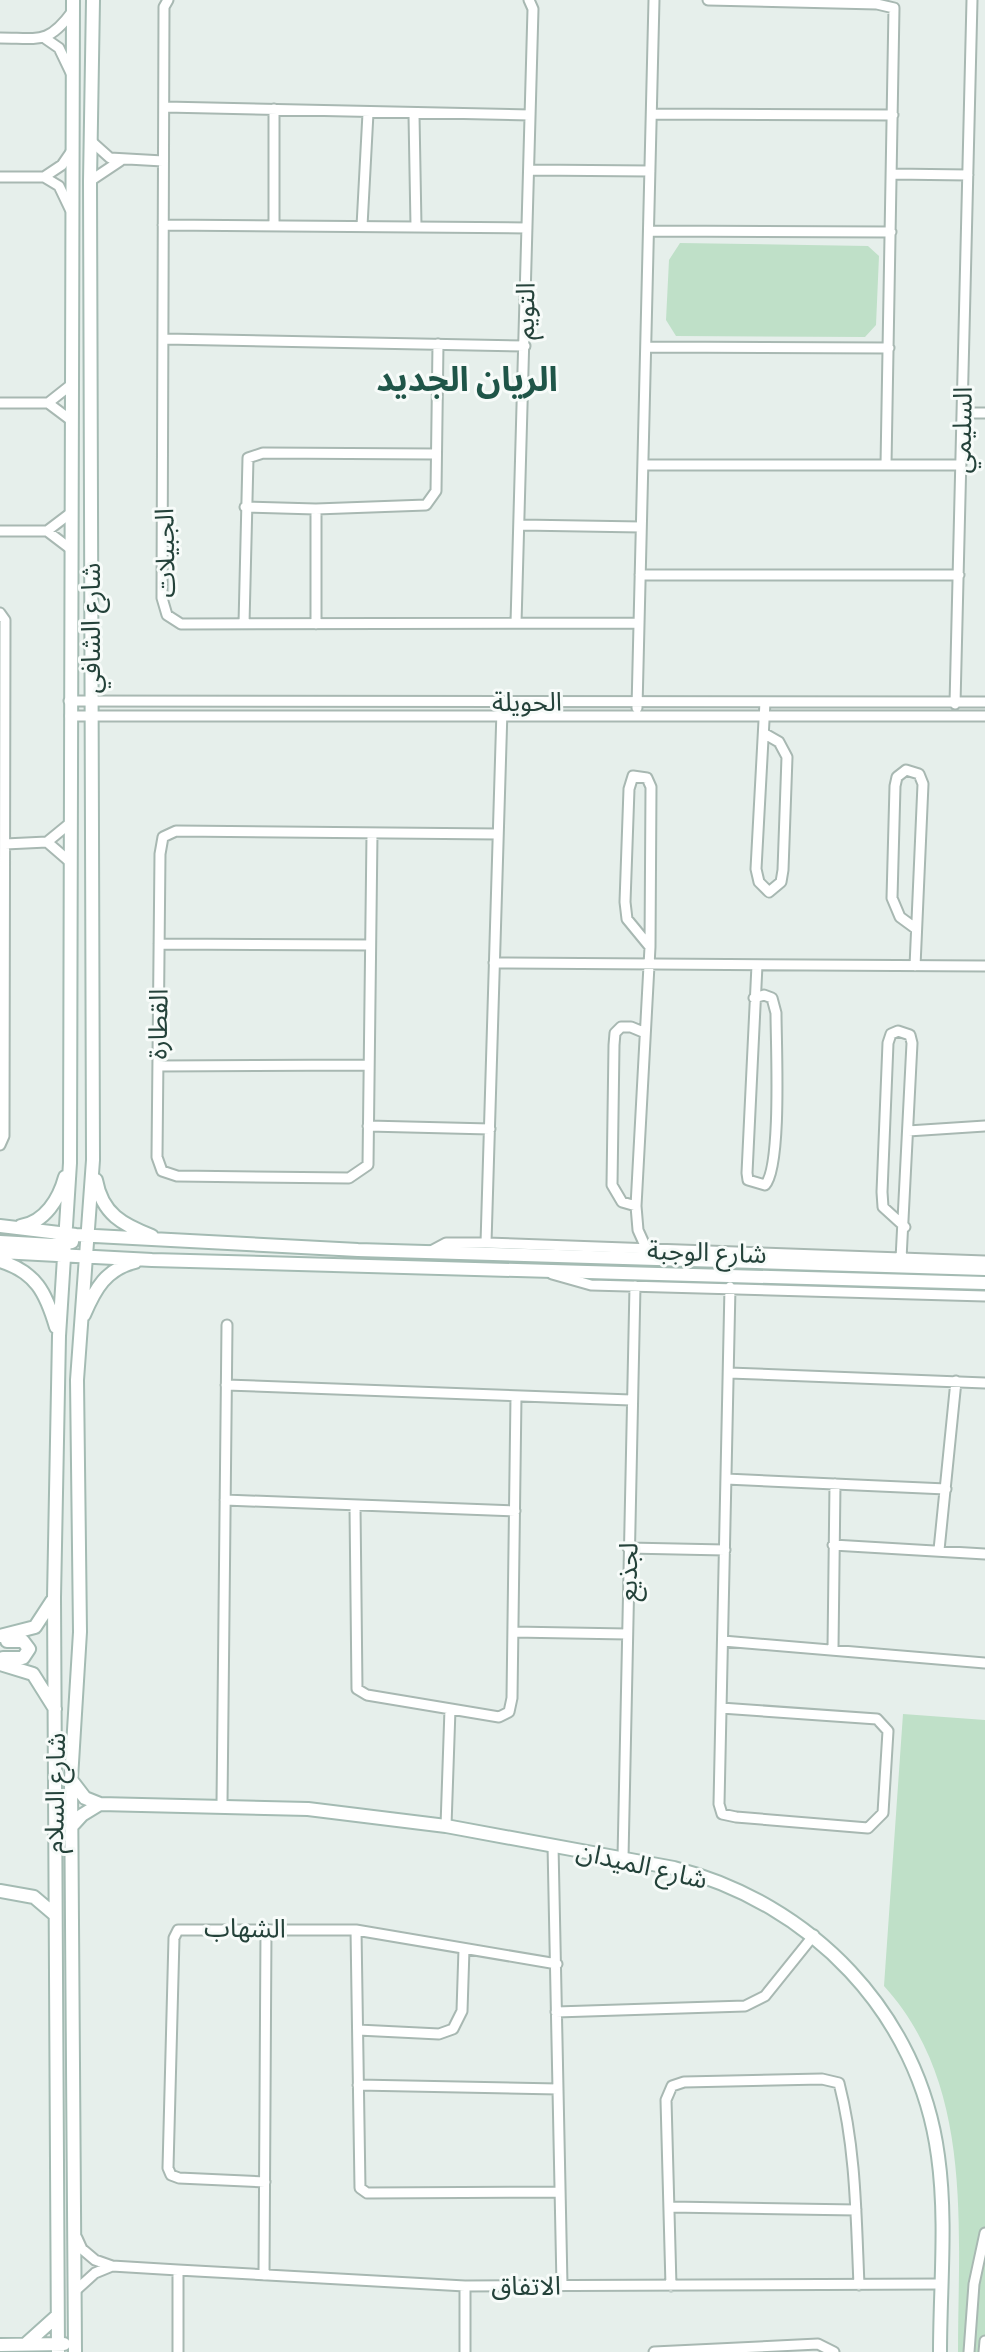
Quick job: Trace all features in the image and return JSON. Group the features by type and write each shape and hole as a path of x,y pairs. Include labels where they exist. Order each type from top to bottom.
{"main road":[{"name":"شارع الشافي","path":"75,1245 93,1160 90,181 93,0"},
{"name":"شارع الشافي","path":"73,5 69,861 70,1163 75,1245"},
{"path":"70,1080 77,1152 72,1348 77,1380"},
{"path":"93,1160 101,1202 111,1215 163,1240"},
{"path":"6,1226 34,1223 47,1211 62,1188 70,1163"},
{"name":"شارع الوجبة","path":"6,1226 75,1245 152,1260 985,1283"},
{"name":"شارع الوجبة","path":"0,1252 163,1240 358,1250 985,1269"},
{"path":"0,1242 300,1253 358,1250"},
{"name":"شارع السلام","path":"66,2348 74,2292 71,1779 80,1660 77,1380 80,1325 75,1245"},
{"name":"شارع السلام","path":"66,2348 57,2316 54,1598 59,1336 75,1245"},
{"path":"80,1325 100,1282 124,1265 152,1260"},
{"path":"0,1261 39,1282 47,1296 59,1336"},
{"path":"0,1638 35,1627 54,1598"},
{"path":"0,1638 23,1641 29,1649 23,1658 0,1661"},
{"path":"0,1661 33,1674 56,1711"},
{"path":"71,1779 85,1798 100,1804"},
{"path":"71,1827 82,1815 100,1804"},
{"name":"شارع الميدان","path":"100,1804 222,1804 308,1809 446,1826 553,1845 703,1875 756,1898 814,1935 871,1994 902,2047 922,2096 939,2158 940,2352"},
{"path":"28,1895 45,1889 54,1875"},
{"path":"0,1891 28,1895 45,1903 54,1914"},
{"path":"25,2345 37,2338 57,2316"},
{"path":"0,2345 66,2348"},
{"path":"46,2352 66,2348"}],"street":[{"name":"الجبيلات","path":"168,0 164,7 162,598 167,615 181,624 639,623"},
{"path":"531,4 541,0"},
{"path":"637,716 654,0"},
{"path":"708,0 877,4 894,8 886,465"},
{"name":"السليمي","path":"956,716 972,0"},
{"name":"التويم","path":"516,623 530,170 531,4"},
{"name":"شارع الشافي","path":"46,39 62,28 73,5"},
{"path":"0,38 46,39 59,48 72,76"},
{"path":"165,107 414,115 530,115"},
{"path":"274,109 274,226"},
{"path":"362,226 368,113"},
{"path":"652,114 893,115"},
{"path":"414,115 416,226"},
{"path":"91,141 99,152 124,160 163,161"},
{"path":"44,177 62,165 73,149"},
{"path":"90,181 124,160"},
{"path":"530,170 650,171"},
{"path":"892,174 968,175"},
{"path":"0,177 44,177 59,186 72,214"},
{"path":"163,225 527,228"},
{"path":"649,231 891,232"},
{"path":"165,339 525,346"},
{"path":"245,507 316,509 426,505 436,491 438,344"},
{"path":"646,347 889,348"},
{"path":"48,403 72,384"},
{"path":"0,403 48,403 72,421"},
{"path":"962,413 985,413"},
{"path":"244,624 246,467 253,454 435,454"},
{"path":"643,465 961,465"},
{"path":"316,509 316,624"},
{"path":"0,531 47,531 72,512"},
{"path":"521,525 641,527"},
{"path":"47,531 72,550"},
{"path":"640,575 959,575"},
{"path":"0,613 5,620 2,720 5,844 2,932 4,1136 0,1145"},
{"name":"الحويلة","path":"69,701 985,702"},
{"path":"285,702 285,716"},
{"path":"486,1243 502,702"},
{"path":"765,702 756,869 759,882 769,892 781,882 783,870 787,757 779,742 765,734"},
{"name":"الحويلة","path":"70,716 985,716"},
{"path":"915,928 900,917 892,898 895,786 897,777 906,770 919,774 923,784 915,966"},
{"path":"647,1250 637,1223 636,1206 646,964 650,947 651,787 647,778 633,776 629,789 625,902 627,919 650,947"},
{"path":"5,844 47,842 69,824"},
{"name":"القطارة","path":"372,834 368,1165 349,1178 177,1176 162,1171 157,1157 163,837 176,831 498,834"},
{"path":"47,842 69,861"},
{"path":"159,944 370,945"},
{"path":"494,963 985,966"},
{"path":"754,998 772,998 776,1013 775,1137 771,1179 765,1185 748,1180 747,1173 754,998 757,965"},
{"path":"636,1206 622,1202 612,1185 614,1045 615,1033 621,1027 643,1032"},
{"path":"901,1259 905,1227 912,1043 910,1035 898,1031 891,1034 888,1043 882,1192 883,1207 905,1227"},
{"path":"158,1066 369,1065"},
{"path":"368,1126 490,1129"},
{"path":"908,1131 985,1126"},
{"path":"624,1249 637,1223"},
{"name":"شارع الوجبة","path":"430,1251 446,1243 486,1243 985,1261"},
{"name":"شارع الوجبة","path":"545,1272 591,1285 985,1296"},
{"name":"لجذيع","path":"623,1858 635,1286"},
{"path":"721,1708 877,1719 885,1723 888,1731 883,1813 868,1828 722,1814 719,1804 721,1708 725,1550 726,1479 729,1373 730,1287"},
{"path":"222,1804 227,1325"},
{"path":"729,1373 985,1383"},
{"path":"939,1550 956,1381"},
{"path":"226,1385 631,1400"},
{"path":"355,1506 357,1689 367,1695 499,1717 509,1712 516,1396"},
{"path":"726,1479 946,1489"},
{"path":"833,1648 835,1484"},
{"path":"225,1500 515,1511"},
{"path":"833,1545 985,1554"},
{"path":"628,1548 725,1550"},
{"path":"513,1632 627,1634"},
{"path":"723,1641 985,1663"},
{"path":"446,1826 450,1709"},
{"path":"553,1845 562,2285"},
{"name":"الشهاب","path":"265,2182 179,2178 171,2175 168,2168 174,1938 182,1927 356,1930 557,1964"},
{"path":"264,2275 266,1929"},
{"path":"356,1930 357,2176 360,2188 367,2193 560,2192"},
{"path":"556,2012 745,2006 765,1996 814,1935"},
{"path":"358,2030 439,2034 453,2029 462,2011 464,1949"},
{"path":"671,2286 666,2100 672,2086 684,2082 822,2079 839,2083 842,2095 853,2159 859,2285"},
{"path":"358,2085 558,2089"},
{"path":"669,2207 856,2210"},
{"path":"74,2231 82,2249 95,2260 112,2266"},
{"path":"969,2352 974,2284 985,2233"},
{"path":"74,2292 95,2273 112,2266"},
{"name":"الاتفاق","path":"112,2266 465,2286 940,2284"},
{"path":"178,2270 178,2352"},
{"path":"465,2286 465,2352"},
{"path":"984,2352 985,2341"},
{"path":"654,2352 818,2344 834,2352"}],"green space":[{"path":"680,243 868,246 879,256 876,325 865,337 676,336 666,320 669,260"},
{"path":"903,1714 985,1720 985,2352 958,2352 958,2208 955,2160 947,2113 934,2068 913,2025 884,1986"}],"district":[{"name":"الريان الجديد","path":"467,379"}]}
